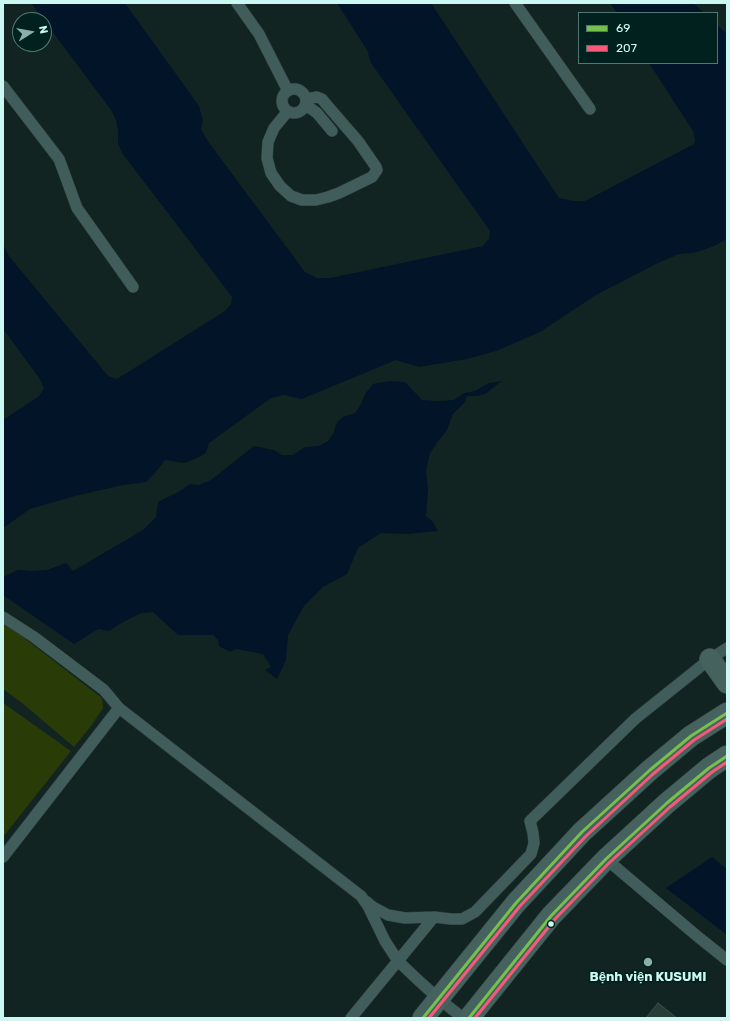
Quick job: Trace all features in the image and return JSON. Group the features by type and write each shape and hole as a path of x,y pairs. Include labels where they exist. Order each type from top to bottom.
{"highway":[{"path":"718,653 727,683"},
{"path":"423,1018 516,903 582,832 656,765 691,736 727,713"},
{"path":"470,1018 551,916 606,859 708,768 727,756"}],"street":[{"path":"237,3 259,34 288,91"},
{"path":"515,3 590,109"},
{"path":"3,86 59,159 77,208 132,286"},
{"path":"288,111 274,128 268,142 267,158 271,173 280,186 292,196 302,200 316,200 328,197 372,177 377,170 358,141 322,99 317,97 305,103 298,112 291,113 288,111 285,109 282,102 284,94 294,89 298,90 304,95 305,103 317,113 332,131"},
{"path":"3,618 34,637 104,690 119,708 374,907 388,915 405,918 434,917 462,919 475,912 531,854 534,843 530,821 635,719 718,653"},
{"path":"3,857 119,708"},
{"path":"606,859 727,960"},
{"path":"361,896 368,906 385,941 398,960 439,999 463,1018"},
{"path":"351,1018 434,917"}],"green space":[{"path":"3,624 19,634 102,698 103,708 74,747 3,689"},
{"path":"3,703 71,751 3,837"}],"water":[{"path":"31,3 125,3 199,106 203,121 201,129 207,140 305,272 317,278 330,278 483,246 489,239 490,231 371,63 367,50 337,3 431,3 559,198 574,201 585,201 694,144 695,140 693,131 650,64 718,64 718,26 727,34 727,239 714,246 694,253 679,254 658,263 596,295 540,332 496,351 467,359 419,367 396,360 302,399 284,395 271,398 209,443 206,453 193,460 184,463 165,460 146,482 123,485 75,496 30,509 3,528 3,420 38,397 44,389 40,379 3,329 3,244 9,256 108,376 117,379 225,311 231,304 232,297 122,153 118,143 116,120 111,110 52,31 52,12 38,12"},
{"path":"610,3 693,3 703,12 616,12"},
{"path":"389,381 405,382 422,400 436,401 454,400 464,393 475,391 489,383 502,381 485,394 467,396 465,402 453,414 447,430 430,453 426,471 428,489 426,516 433,522 438,531 408,534 381,533 358,548 347,574 323,587 304,606 288,635 286,660 277,679 265,670 271,667 263,654 236,649 230,652 219,646 218,640 213,635 178,635 153,612 142,613 109,631 98,629 74,644 3,595 3,577 18,570 47,570 66,563 73,571 143,530 156,517 158,502 190,484 199,485 211,480 254,446 274,450 282,455 293,455 305,447 319,446 328,441 333,434 337,422 343,417 355,413 365,394 373,384"},
{"path":"712,857 727,869 727,935 666,888"}],"building":[{"path":"658,1003 677,1018 646,1018"}],"transit line":[{"name":"69","path":"423,1018 516,903 582,832 650,770 691,736 727,713"},
{"name":"207","path":"429,1018 520,906 586,836 653,774 694,740 727,719"},
{"name":"69","path":"469,1018 551,916 606,859 667,803 709,768 727,756"},
{"name":"207","path":"475,1018 555,919 609,863 670,807 712,772 727,762"}],"place":[{"name":"Bệnh viện KUSUMI","path":"648,962"}]}
